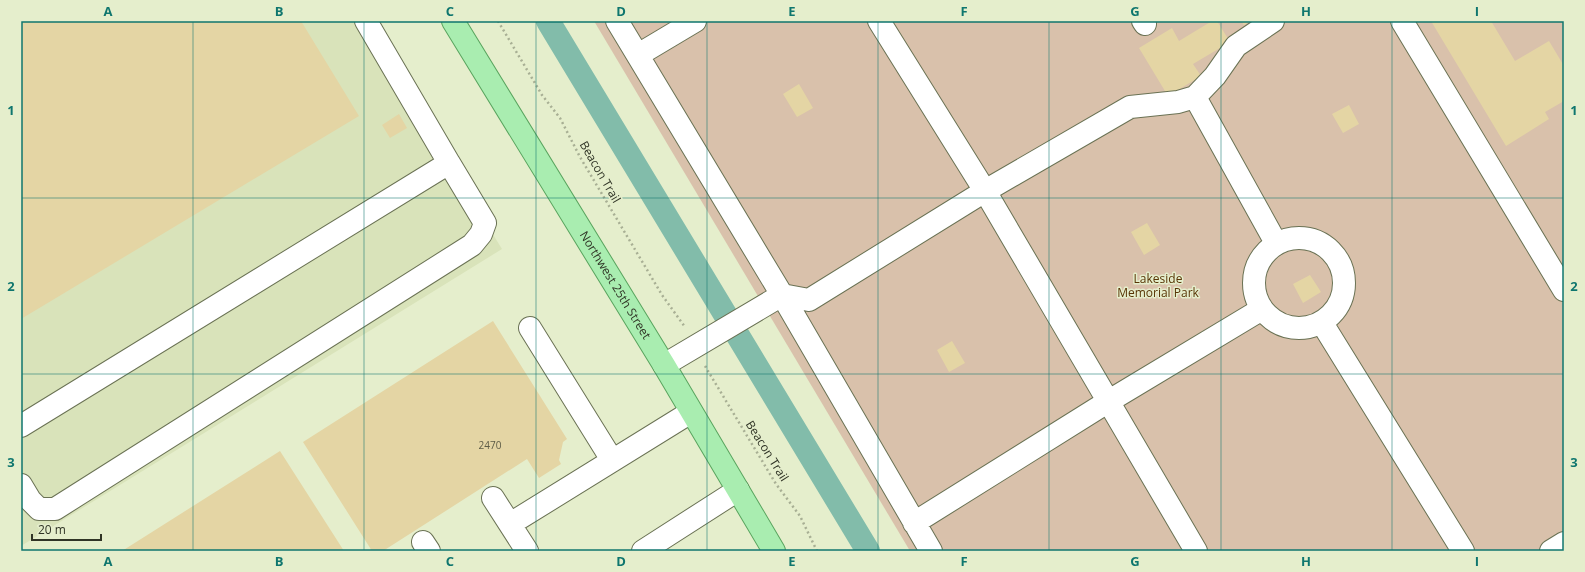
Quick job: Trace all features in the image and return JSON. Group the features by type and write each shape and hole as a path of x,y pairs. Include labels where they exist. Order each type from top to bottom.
{"main road":[{"name":"Northwest 25th Street","path":"453,21 664,365 774,551"}],"street":[{"path":"21,485 30,500 39,509 55,509 472,245 481,234 485,223 366,21"},
{"path":"617,21 782,295 931,551"},
{"path":"638,55 694,21"},
{"path":"879,21 985,191 1196,551"},
{"path":"664,365 698,336 752,313 782,295 809,300 985,191 1130,107 1178,102 1195,98 1215,76 1236,46 1273,21"},
{"path":"1402,21 1564,290"},
{"path":"1195,98 1276,243"},
{"path":"21,426 449,163"},
{"path":"1293,237 1311,238 1327,246 1339,260 1345,277 1344,295 1336,311 1322,322 1305,328 1288,327 1272,319 1262,309 1254,289 1255,271 1263,255 1276,243 1293,237"},
{"path":"914,523 1109,401 1262,309"},
{"path":"1322,322 1463,551"},
{"path":"530,328 612,460"},
{"path":"510,524 691,412"},
{"path":"643,551 738,490"},
{"path":"494,498 527,551"},
{"path":"1551,551 1564,543"}],"path":[{"name":"Beacon Trail","path":"498,21 542,95 560,118 580,157 655,282 698,336"},
{"name":"Beacon Trail","path":"704,365 776,484 800,516 816,551"}],"shaded area":[{"path":"21,21 361,21 502,249 21,546"}],"green space":[{"name":"Lakeside Memorial Park","path":"594,21 1564,21 1564,551 910,551"}],"building":[{"path":"21,21 301,21 359,116 21,319"},
{"path":"1212,21 1217,21 1230,42 1193,64 1201,76 1168,96 1139,48 1172,28 1179,41"},
{"path":"1241,21 1251,21 1244,25"},
{"path":"1431,21 1491,21 1515,61 1549,41 1564,66 1564,101 1545,112 1549,119 1506,146"},
{"path":"799,84 813,108 797,117 783,94"},
{"path":"1349,105 1359,124 1343,133 1332,114"},
{"path":"399,114 407,128 390,138 382,125"},
{"path":"1147,223 1160,245 1144,255 1131,232"},
{"path":"1310,275 1321,292 1303,303 1293,284"},
{"path":"493,321 567,439 563,442 559,460 561,464 539,478 527,459 383,551 372,551 303,442"},
{"path":"952,341 965,363 949,372 937,350"},
{"path":"280,451 344,551 122,551"}],"waterway":[{"path":"548,21 868,551"}]}
